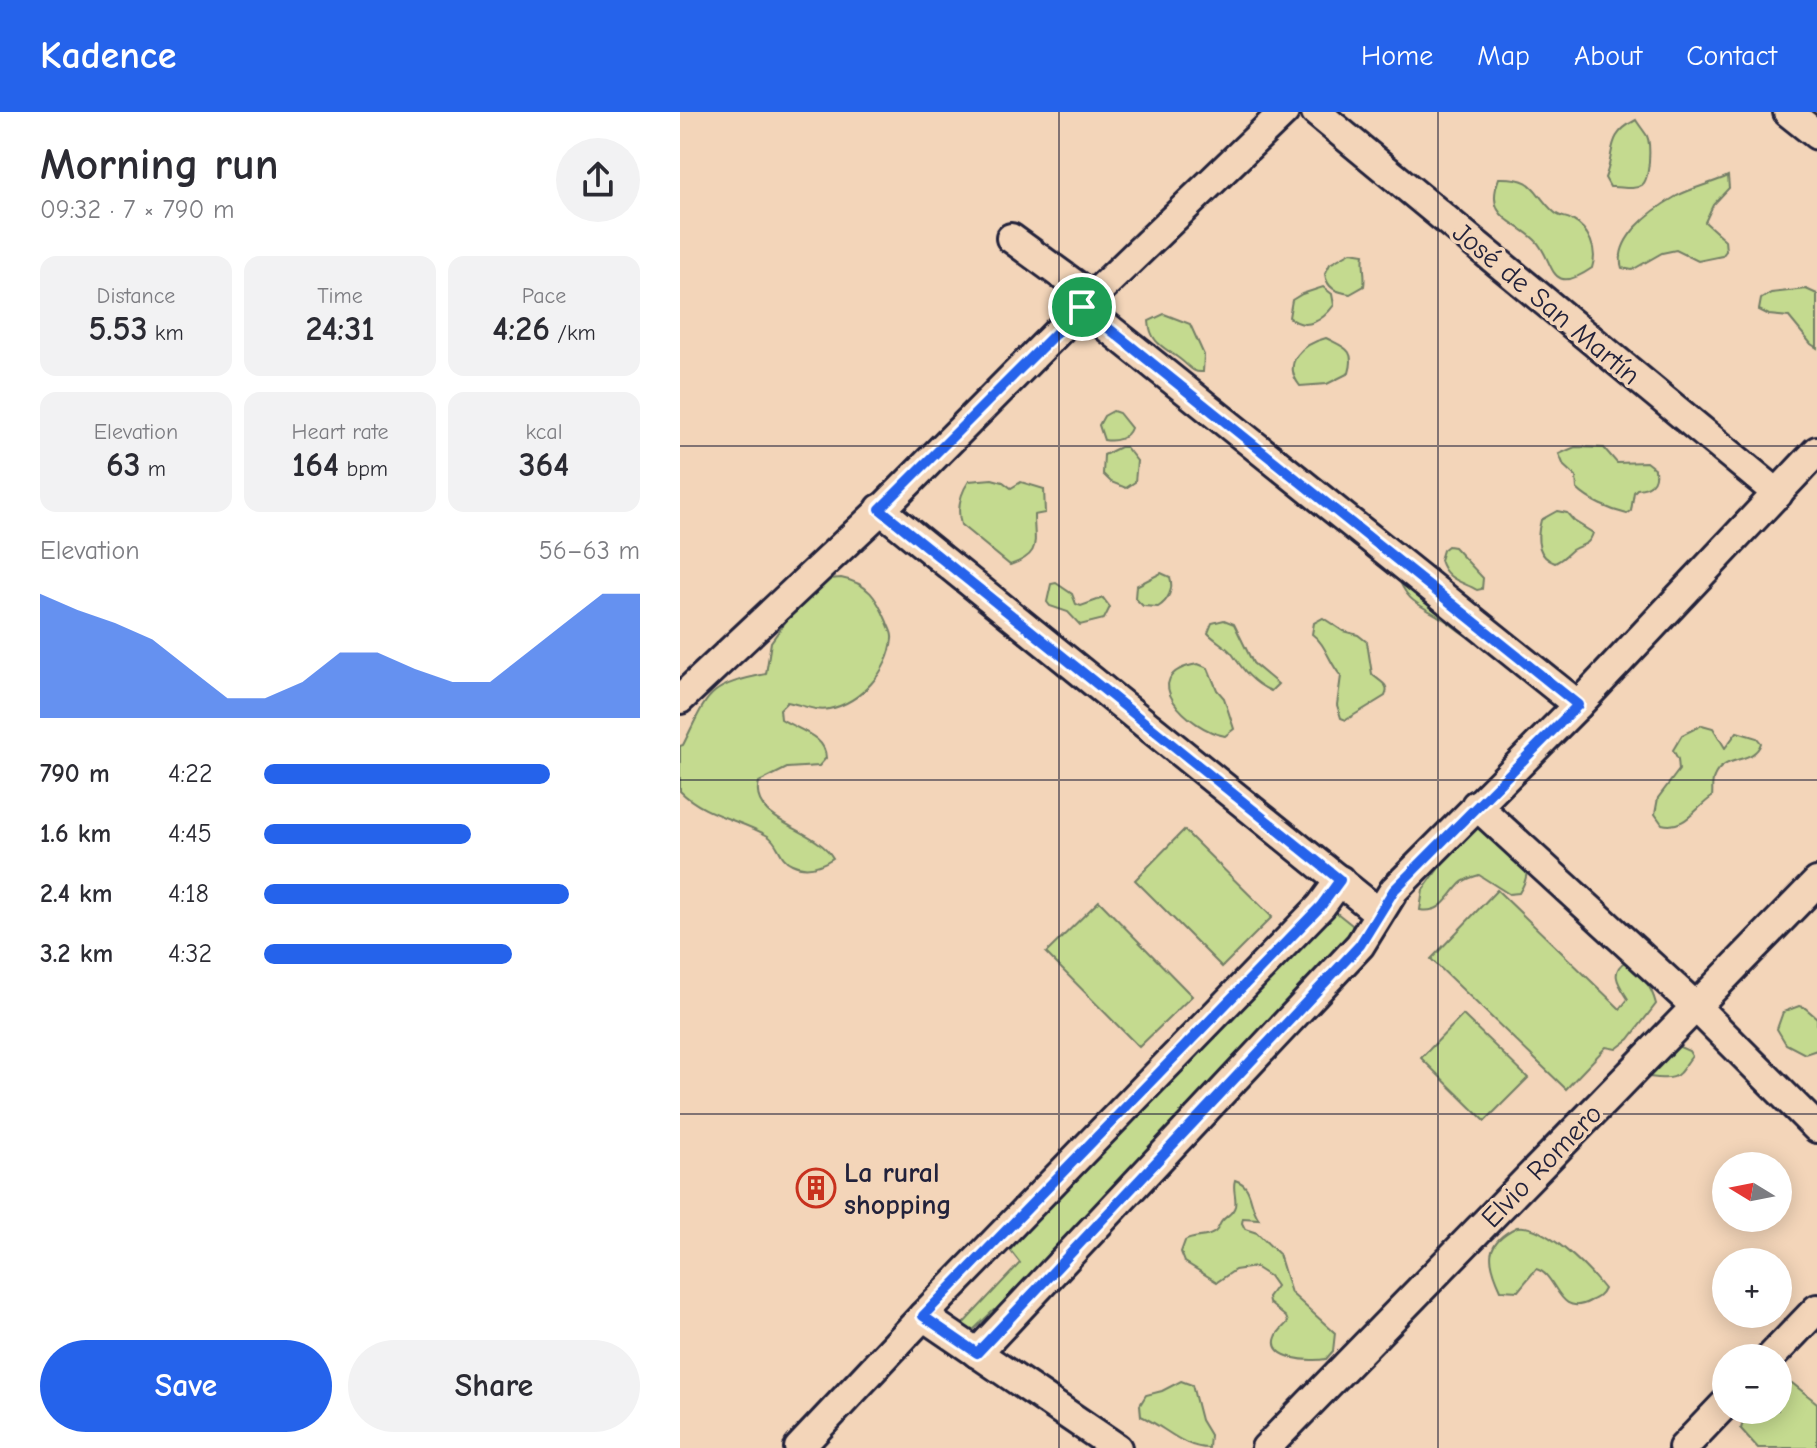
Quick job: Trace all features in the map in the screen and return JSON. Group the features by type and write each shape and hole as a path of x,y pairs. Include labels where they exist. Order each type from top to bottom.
{"street":[{"path":"680,699 880,509 1087,302 1284,112"},
{"name":"José de San Martín","path":"1316,112 1778,494"},
{"path":"1788,112 1817,135"},
{"path":"1011,238 1578,705"},
{"path":"977,1353 1360,945 1394,890 1578,705 1817,451"},
{"path":"880,509 1379,913"},
{"path":"1476,805 1695,1006 1817,1128"},
{"path":"799,1448 1321,906 1340,880"},
{"name":"Elvio Romero","path":"1266,1448 1817,882"},
{"path":"1783,1344 1817,1309"},
{"path":"923,1316 1117,1448"},
{"path":"1698,1443 1712,1423"}],"green space":[{"path":"1636,120 1648,140 1649,161 1645,182 1635,188 1610,187 1605,178 1615,138"},
{"path":"1728,176 1729,188 1713,205 1705,222 1725,240 1726,251 1722,256 1698,261 1676,250 1662,253 1632,270 1622,268 1623,246 1636,226 1681,194"},
{"path":"1499,178 1527,183 1556,214 1578,224 1593,247 1592,268 1577,276 1559,278 1535,240 1498,210 1495,191"},
{"path":"1351,252 1364,254 1364,286 1350,294 1333,289 1325,274 1330,264"},
{"path":"1323,287 1332,294 1334,305 1325,315 1308,324 1289,317 1292,300"},
{"path":"1806,289 1817,294 1817,348 1789,317 1769,315 1759,310 1761,299 1771,293"},
{"path":"1164,314 1190,324 1204,355 1203,372 1191,369 1152,335 1149,321"},
{"path":"1326,338 1350,354 1349,373 1327,384 1300,386 1293,369 1297,355"},
{"path":"1113,411 1119,413 1131,428 1120,439 1104,440 1099,425 1104,416"},
{"path":"1126,447 1137,461 1135,482 1126,488 1111,482 1103,474 1104,455"},
{"path":"1575,447 1604,448 1617,463 1646,462 1655,469 1654,481 1634,492 1631,511 1627,514 1607,507 1577,489 1576,477 1564,466 1559,454"},
{"path":"992,479 1011,488 1021,482 1044,489 1045,513 1034,515 1032,552 1010,565 961,525 960,502 969,481"},
{"path":"1557,511 1567,513 1593,533 1587,543 1555,563 1541,551 1538,533 1541,520"},
{"path":"1448,546 1454,547 1483,578 1482,589 1477,590 1460,582 1446,572 1440,560"},
{"path":"1424,565 1443,580 1477,635 1467,636 1405,592 1397,574"},
{"path":"1161,573 1170,577 1171,590 1167,598 1158,607 1143,606 1135,598 1136,586"},
{"path":"841,578 858,584 870,593 883,613 892,639 879,674 852,700 824,710 787,702 780,709 781,719 810,734 825,750 826,758 819,766 787,768 759,782 758,796 764,807 773,816 813,839 833,858 803,867 788,862 768,836 711,812 680,791 680,746 712,694 731,683 766,674 771,642 792,613 817,586 829,579"},
{"path":"1056,583 1072,594 1076,604 1081,606 1103,598 1110,607 1104,619 1080,625 1068,612 1050,606 1047,602 1051,584"},
{"path":"1323,618 1367,642 1372,674 1386,689 1385,696 1346,720 1341,718 1337,705 1341,676 1312,634 1314,623"},
{"path":"1224,620 1234,624 1253,663 1278,684 1271,691 1254,680 1230,652 1208,633 1212,623"},
{"path":"1198,664 1208,668 1217,690 1224,698 1234,729 1225,736 1196,724 1183,713 1168,690 1170,679 1179,670"},
{"path":"1702,725 1713,728 1725,748 1737,732 1757,738 1761,743 1752,754 1718,770 1713,779 1712,797 1689,817 1677,824 1662,824 1655,814 1658,798 1679,770 1673,750 1682,735"},
{"path":"1485,822 1512,844 1525,860 1525,881 1519,893 1509,894 1479,875 1463,882 1439,907 1420,910 1423,890 1464,833 1473,824"},
{"path":"1184,830 1272,917 1222,967 1135,880"},
{"path":"1497,890 1620,1009 1628,999 1617,974 1626,961 1645,980 1654,997 1656,1004 1629,1039 1616,1049 1606,1047 1566,1089 1431,959"},
{"path":"1099,901 1192,996 1139,1047 1046,953"},
{"path":"1337,913 1352,925 1352,936 1203,1092 1205,1097 1000,1313 994,1310 971,1332 961,1326 1020,1263 1010,1250 1025,1234 1042,1207 1064,1193 1068,1165 1089,1158 1096,1160 1124,1130 1127,1118 1174,1072 1180,1072 1330,915"},
{"path":"1799,1006 1817,1018 1817,1050 1805,1054 1786,1044 1777,1029 1783,1012"},
{"path":"1463,1015 1528,1078 1485,1121 1421,1058"},
{"path":"1673,1044 1689,1051 1692,1056 1680,1073 1667,1078 1649,1077 1644,1073"},
{"path":"1235,1180 1248,1191 1259,1219 1243,1218 1245,1229 1257,1233 1279,1254 1291,1293 1335,1333 1333,1351 1326,1359 1293,1358 1278,1351 1276,1337 1288,1322 1269,1303 1268,1297 1276,1286 1269,1276 1255,1267 1235,1270 1217,1282 1185,1262 1181,1252 1185,1241 1212,1234 1233,1211"},
{"path":"1517,1227 1540,1232 1565,1249 1597,1280 1604,1289 1602,1293 1579,1305 1571,1304 1536,1269 1518,1291 1501,1290 1493,1270 1491,1253 1499,1239"},
{"path":"1181,1381 1192,1385 1201,1420 1210,1435 1209,1448 1182,1441 1141,1416 1140,1405 1146,1395"},
{"path":"1792,1383 1817,1403 1817,1448 1758,1448 1741,1429 1742,1424 1792,1424"}],"place":[{"name":"La rural shopping","path":"816,1188"}],"route":[{"path":"1082,307 1578,705 1394,890 1360,945 977,1353 923,1316 1321,906 1340,880 880,509 1082,307"}]}
